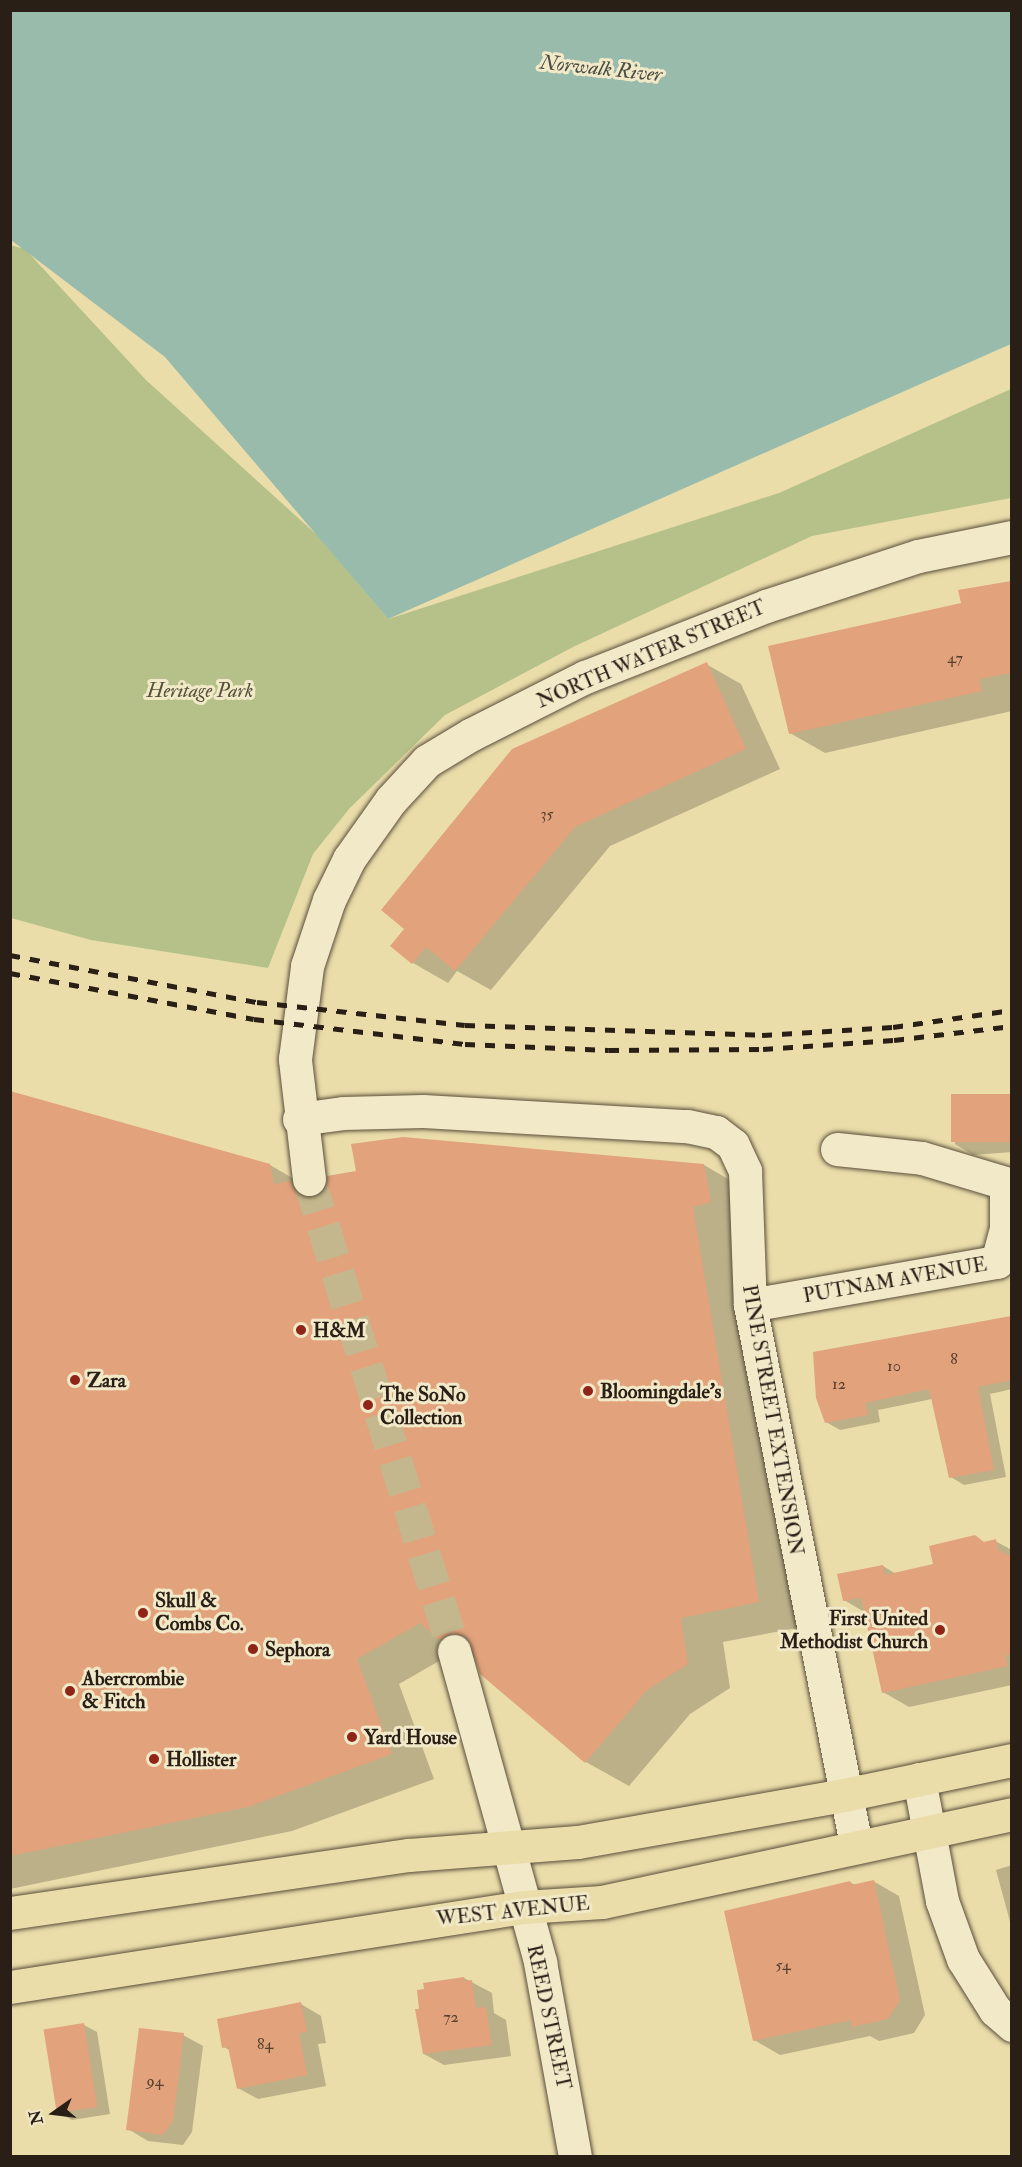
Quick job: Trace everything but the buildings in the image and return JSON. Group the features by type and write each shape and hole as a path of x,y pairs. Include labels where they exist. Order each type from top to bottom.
{"main road":[{"path":"10,1912 507,1845 578,1842 844,1795 1011,1760"},
{"name":"WEST AVENUE","path":"10,1987 524,1906 602,1902 663,1891 856,1845 1011,1814"}],"street":[{"name":"NORTH WATER STREET","path":"309,1179 299,1119 297,1047 308,966 328,900 349,859 391,800 427,761 472,734 585,677 757,609 837,579 918,556 1011,537"},
{"name":"PINE STREET EXTENSION","path":"299,1119 343,1113 423,1111 687,1126 716,1132 733,1145 746,1171 750,1305 844,1795 856,1845"},
{"path":"837,1149 922,1158 1009,1184"},
{"name":"PUTNAM AVENUE","path":"750,1305 997,1262 1006,1228 1009,1184"},
{"path":"453,1651 507,1845"},
{"path":"919,1779 942,1901 963,1959 995,2010 1011,2025"},
{"name":"REED STREET","path":"507,1845 557,2045 575,2157"}],"green space":[{"name":"Heritage Park","path":"10,245 25,249 146,380 317,535 388,619 779,493 1011,389 1011,498 812,536 573,647 445,715 349,809 313,854 268,968 91,940 11,918"}],"water":[{"name":"Norwalk River","path":"10,11 1011,11 1011,344 388,619 165,357 11,240"}],"tunnel":[{"path":"309,1179 454,1651"}],"railway":[{"path":"10,955 257,1002 465,1025 762,1035 893,1027 1012,1010"},
{"path":"10,973 254,1019 465,1044 609,1050 763,1049 894,1040 1012,1026"}],"place":[{"name":"H&M","path":"301,1330"},
{"name":"Zara","path":"75,1380"},
{"name":"Bloomingdale's","path":"588,1391"},
{"name":"The SoNo Collection","path":"368,1405"},
{"name":"Skull & Combs Co.","path":"143,1613"},
{"name":"First United Methodist Church","path":"940,1630"},
{"name":"Sephora","path":"253,1649"},
{"name":"Abercrombie & Fitch","path":"70,1691"},
{"name":"Yard House","path":"352,1737"},
{"name":"Hollister","path":"154,1759"}]}
